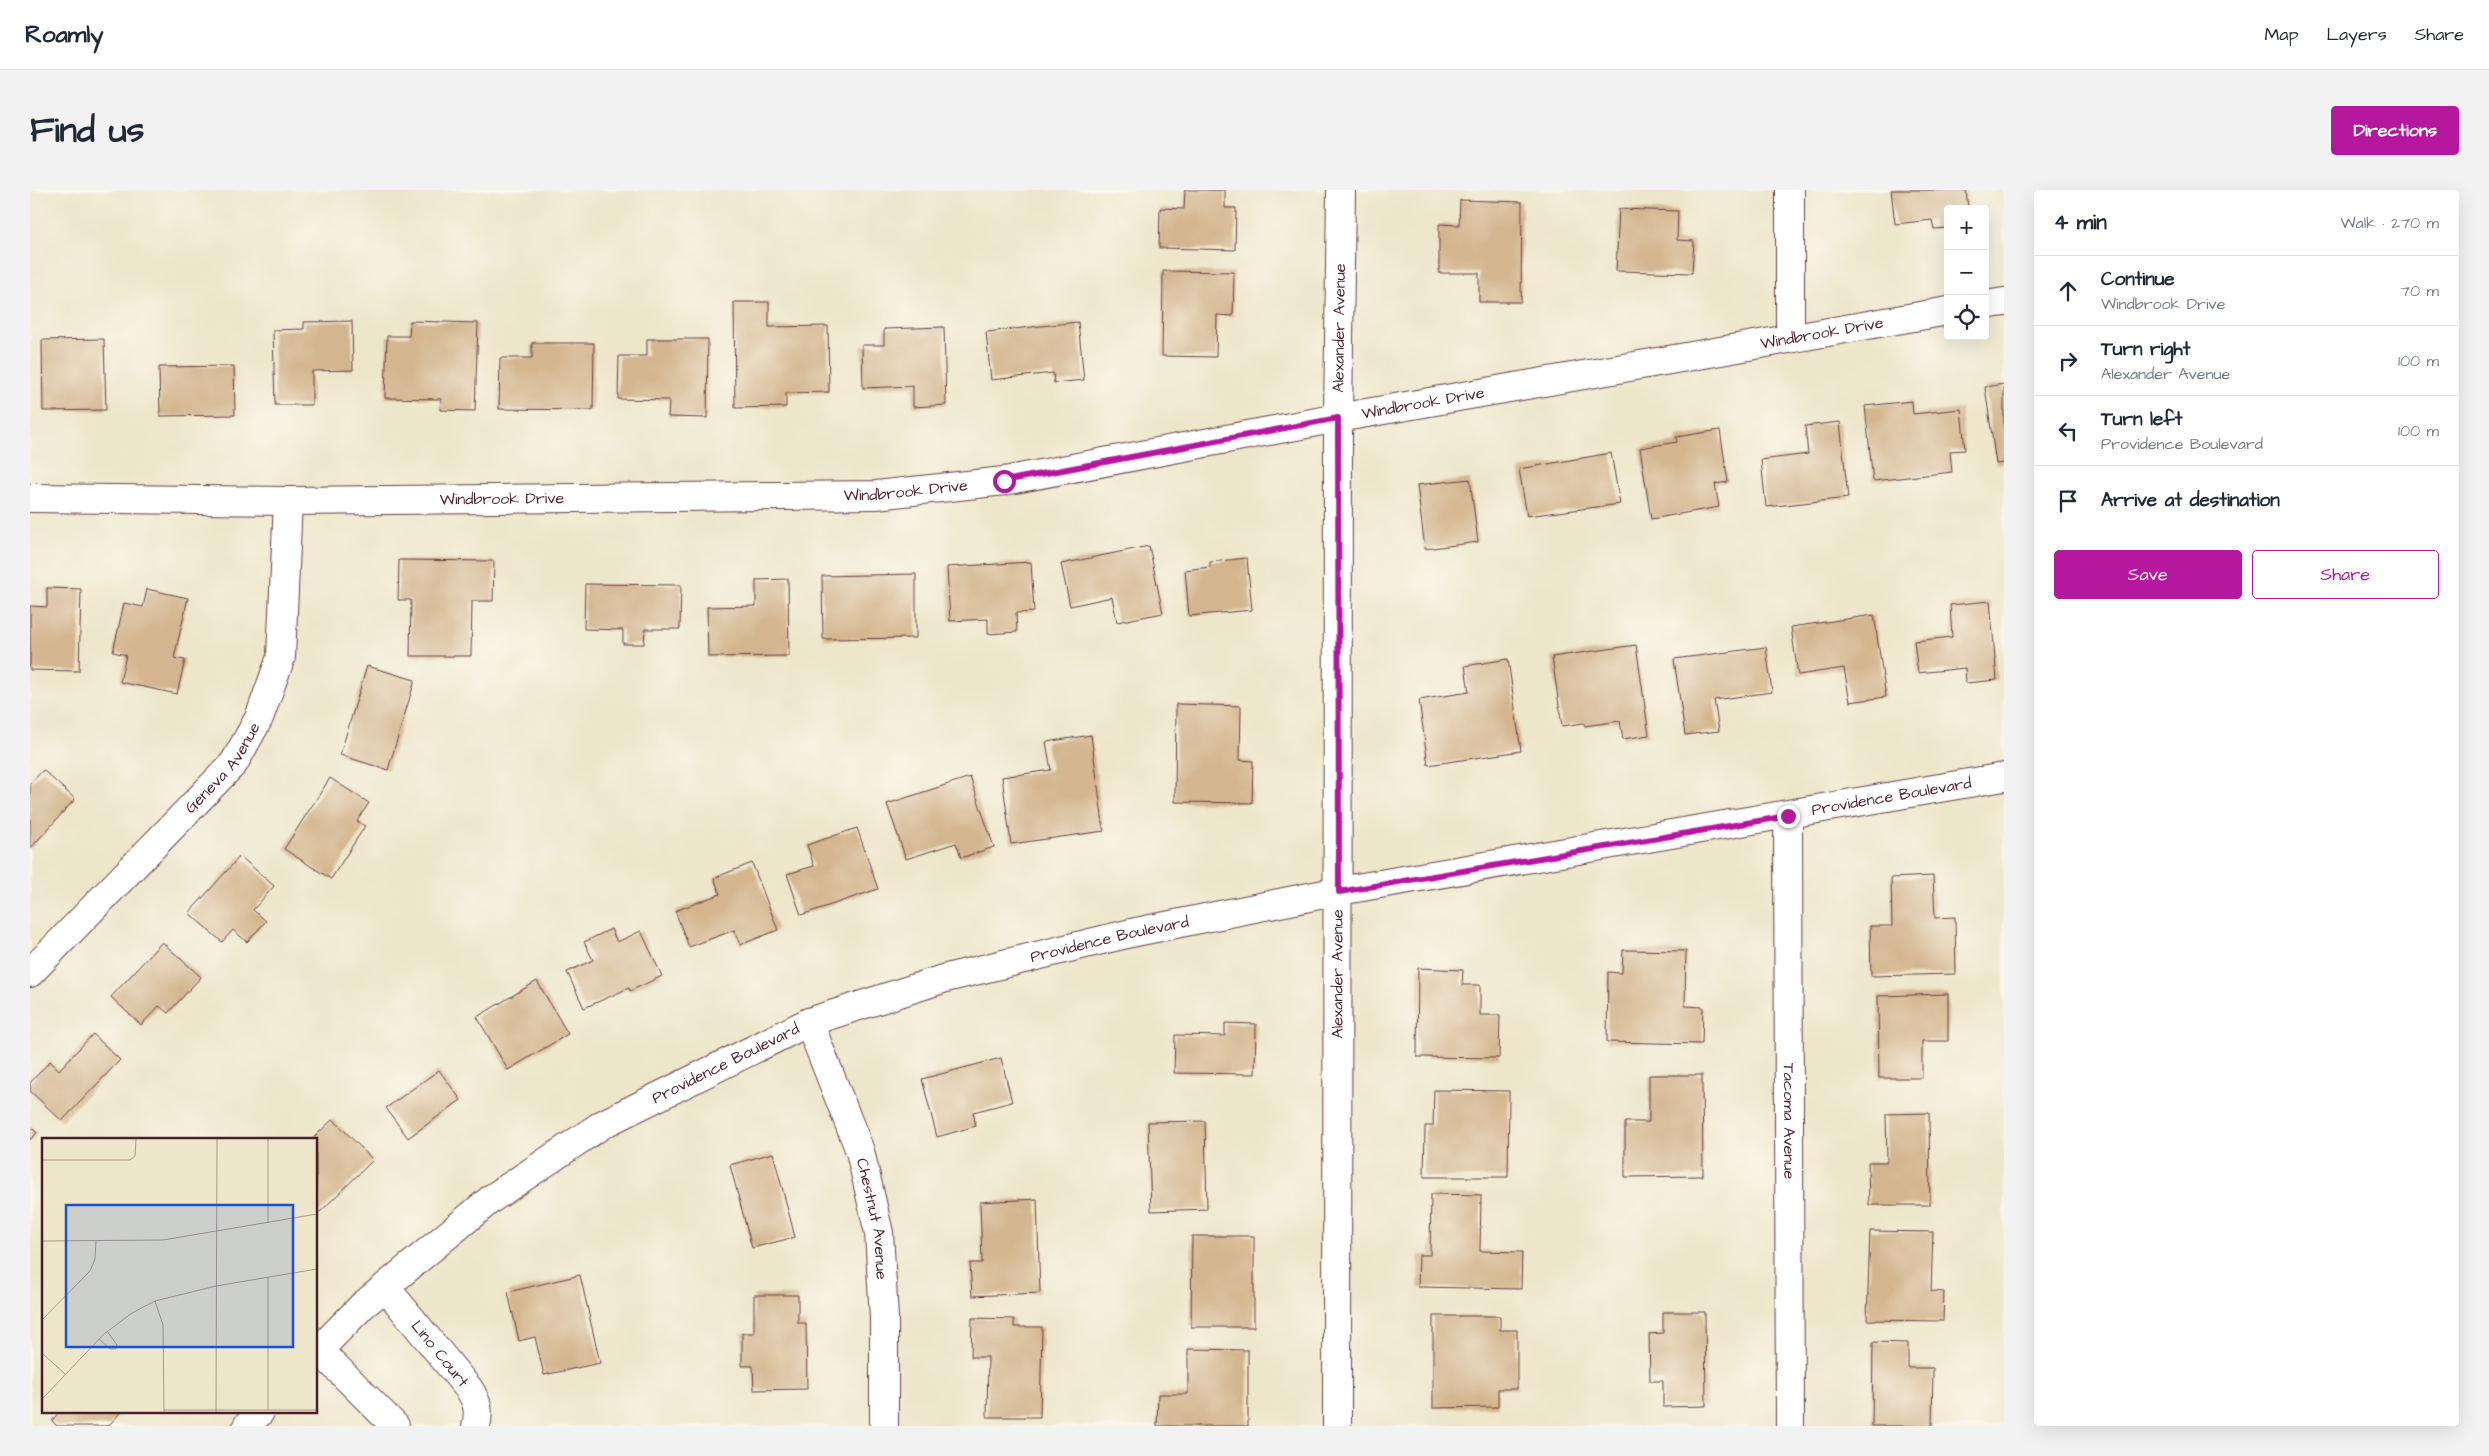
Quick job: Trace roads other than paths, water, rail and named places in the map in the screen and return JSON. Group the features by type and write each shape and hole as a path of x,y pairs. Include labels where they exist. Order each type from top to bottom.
{"street":[{"name":"Alexander Avenue","path":"1337,1426 1338,418 1341,190"},
{"path":"1790,190 1790,339"},
{"path":"1989,304 2004,302"},
{"name":"Windbrook Drive","path":"30,498 288,500 876,495 1004,481 1338,418 1944,312"},
{"name":"Geneva Avenue","path":"30,972 234,763 259,718 281,657 288,500"},
{"name":"Providence Boulevard","path":"318,1351 362,1306 491,1199 603,1124 809,1022 946,978 1131,933 1339,892 1788,816 2004,777"},
{"name":"Tacoma Avenue","path":"1788,816 1790,1426"},
{"name":"Chestnut Avenue","path":"809,1022 860,1151 879,1233 884,1318 884,1426"},
{"name":"Lino Court","path":"386,1288 469,1388 477,1402 478,1418 476,1426"},
{"path":"318,1353 395,1426"},
{"path":"247,1426 258,1414"}]}
